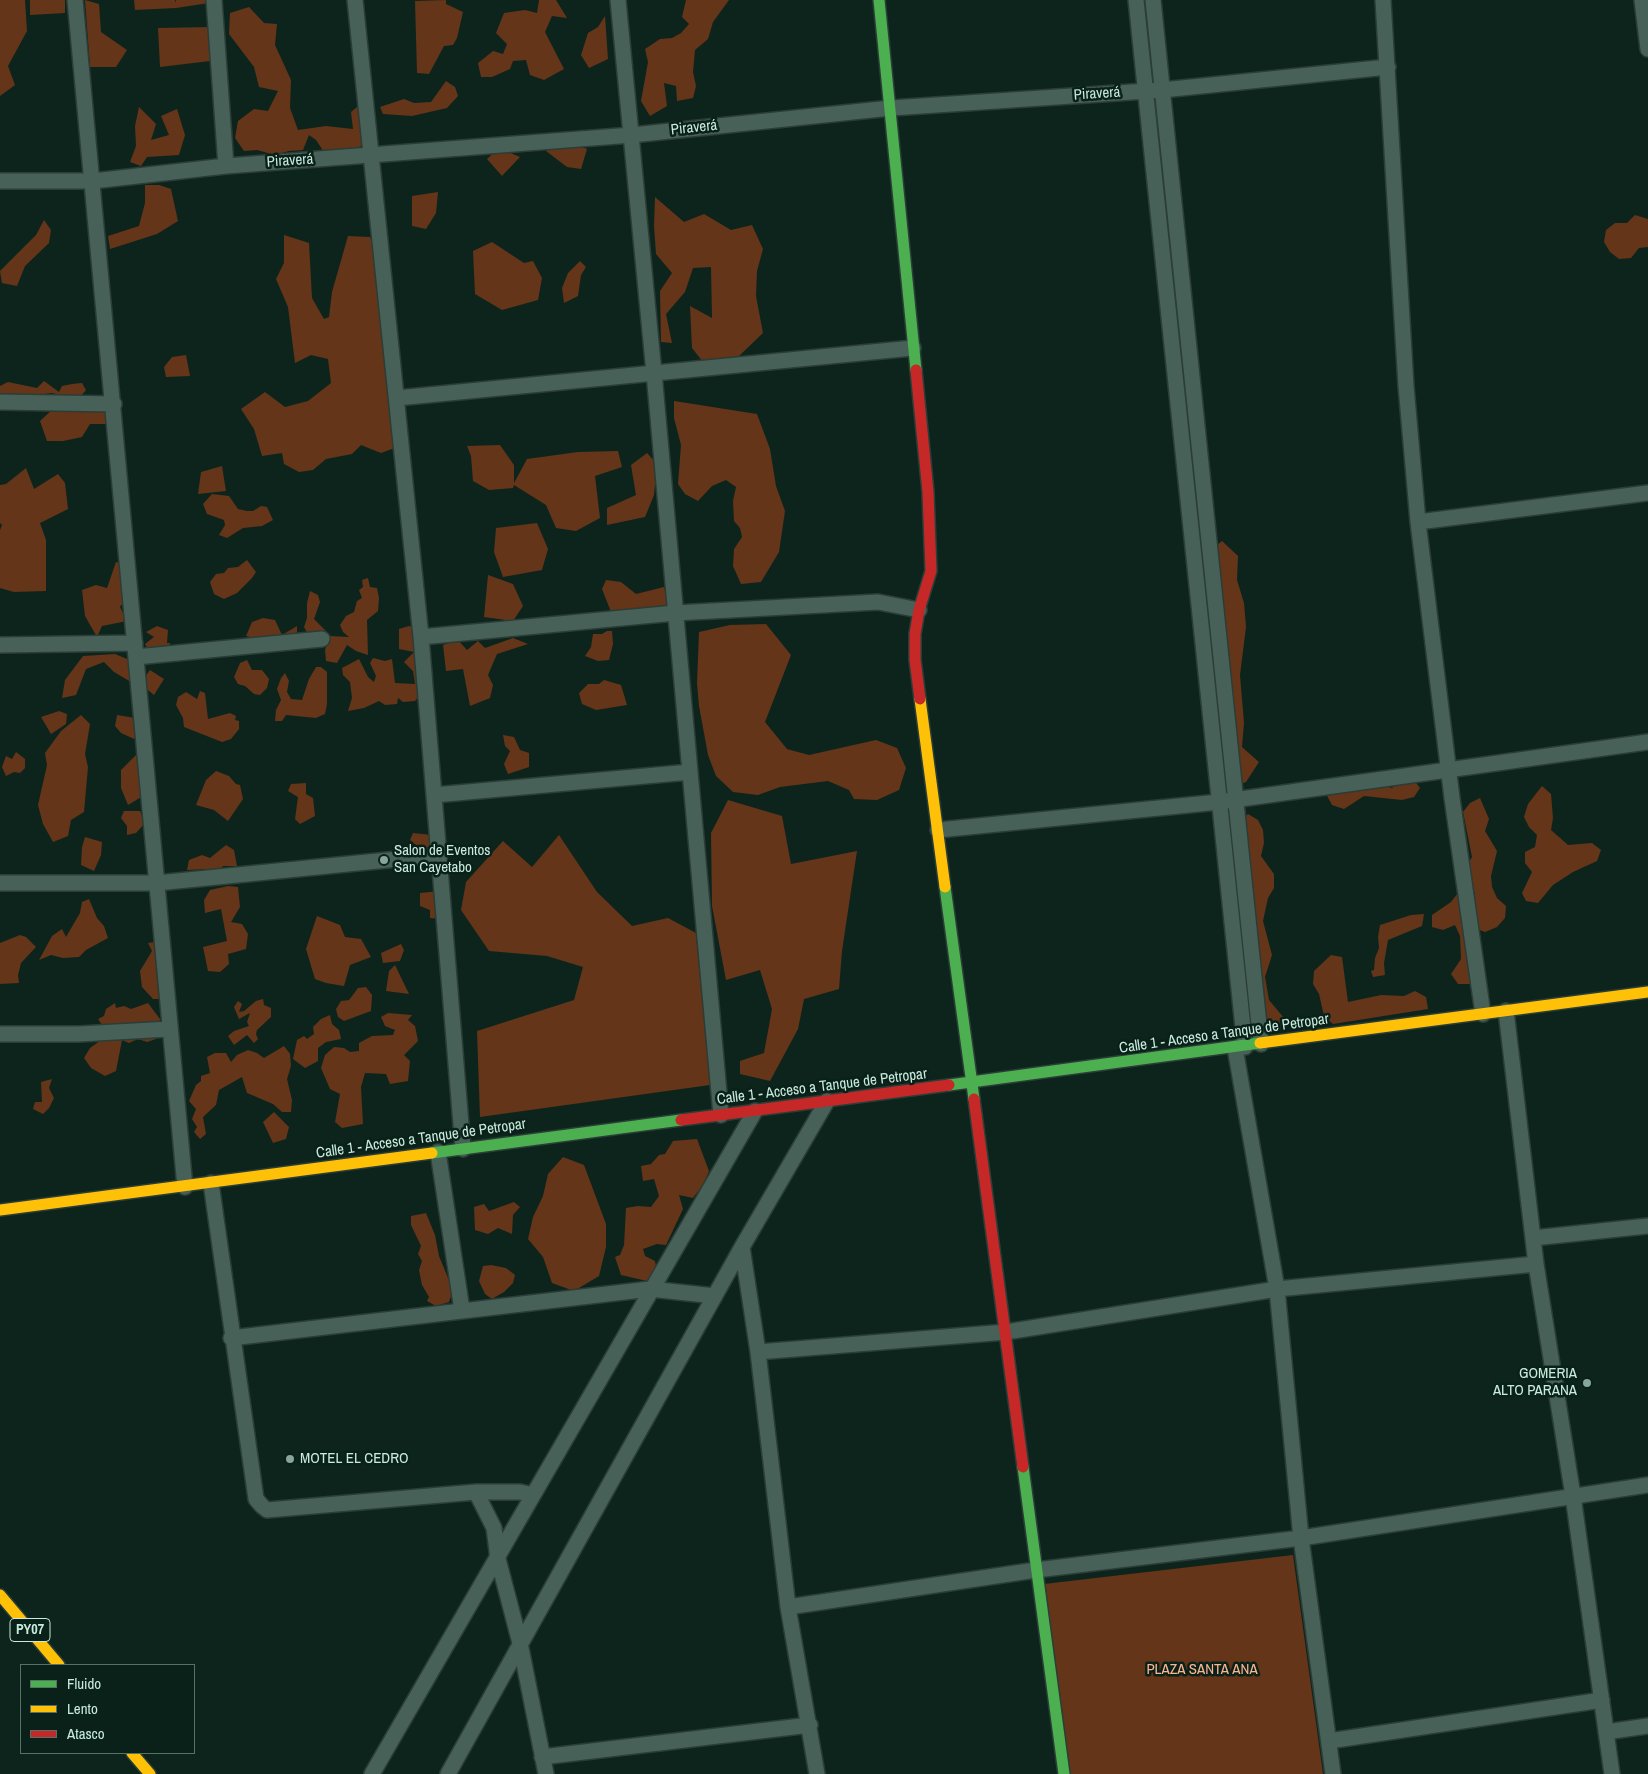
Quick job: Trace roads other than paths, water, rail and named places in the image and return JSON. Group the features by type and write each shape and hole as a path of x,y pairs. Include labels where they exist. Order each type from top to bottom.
{"main road":[{"path":"879,0 892,108 928,492 931,571 926,593 919,610 915,634 915,660 1064,1774"},
{"name":"Calle 1 - Acceso a Tanque de Petropar","path":"0,1210 1648,992"},
{"name":"PY07","path":"0,1595 58,1664"},
{"path":"133,1754 150,1774"}],"street":[{"path":"75,0 114,404 185,1187"},
{"path":"214,0 226,166"},
{"path":"355,0 421,637 463,1149"},
{"path":"618,0 654,373 721,1115"},
{"path":"1136,0 1219,802 1240,1047 1277,1289 1301,1538 1333,1774"},
{"path":"1153,0 1261,1044"},
{"path":"1383,0 1406,386 1418,522 1483,1014"},
{"path":"1642,0 1648,49"},
{"name":"Piraverá","path":"0,181 92,181 226,166 632,135 892,108 1162,90 1388,68"},
{"path":"397,398 913,348"},
{"path":"0,402 114,404"},
{"path":"1178,405 1195,404"},
{"path":"1418,522 1648,494"},
{"path":"421,637 675,613 878,602 919,610"},
{"path":"0,645 136,650 322,639"},
{"path":"938,830 1219,802 1236,798 1450,771 1648,742"},
{"path":"434,795 690,772"},
{"path":"0,883 157,884 438,854"},
{"path":"1506,1011 1536,1264 1573,1496 1612,1774"},
{"path":"0,1034 79,1034 170,1028"},
{"path":"448,1774 742,1247 827,1101"},
{"path":"372,1774 755,1110"},
{"path":"438,1152 462,1310"},
{"path":"211,1183 231,1338 256,1499 267,1510 476,1492 520,1492 533,1495"},
{"path":"1533,1238 1648,1226"},
{"path":"742,1247 758,1352 788,1606 817,1774"},
{"path":"758,1352 1006,1332 1277,1289 1536,1264"},
{"path":"231,1338 462,1310 650,1290 715,1296"},
{"path":"788,1606 1036,1570 1301,1538 1648,1485"},
{"path":"476,1492 494,1528 498,1558 520,1643 546,1774"},
{"path":"1329,1741 1602,1700"},
{"path":"542,1757 810,1726"},
{"path":"1606,1732 1648,1726"}],"place":[{"name":"Salon de Eventos San Cayetabo","path":"384,860"},
{"name":"GOMERIA ALTO PARANA","path":"1587,1383"},
{"name":"MOTEL EL CEDRO","path":"290,1459"}],"park label":[{"name":"PLAZA SANTA ANA","path":"1202,1670"}]}
